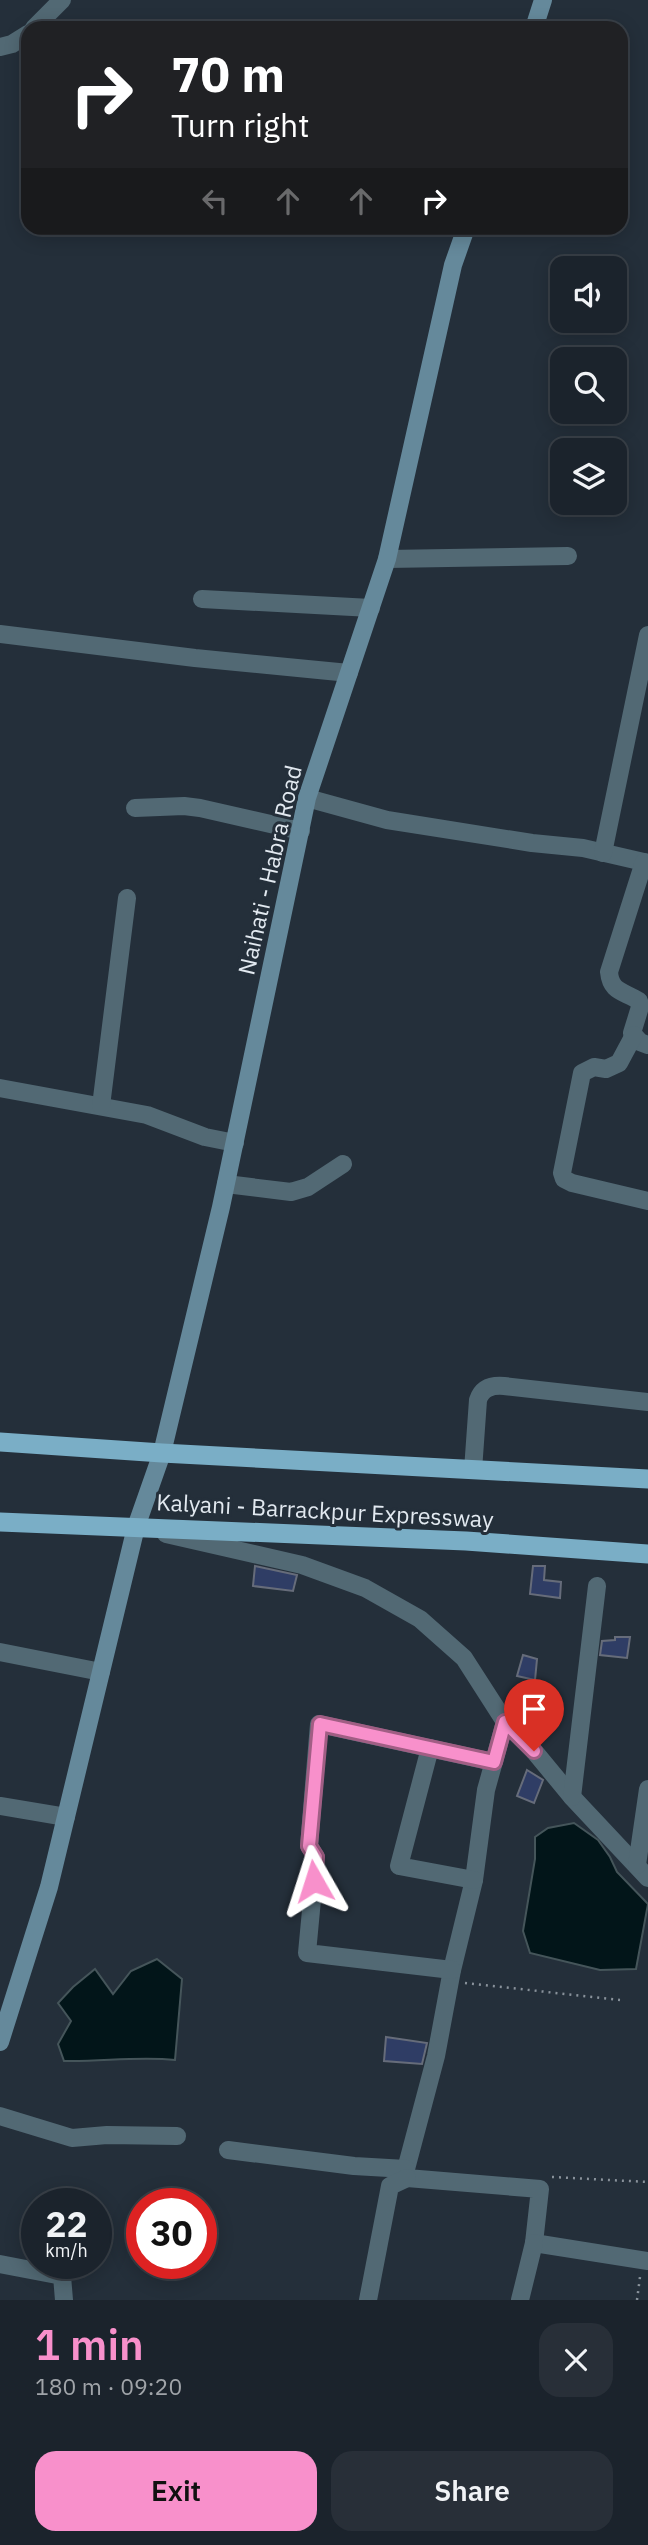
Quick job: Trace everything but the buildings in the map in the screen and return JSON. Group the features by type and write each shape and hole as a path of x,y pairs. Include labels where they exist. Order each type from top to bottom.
{"highway":[{"path":"0,1442 162,1454 648,1479"},
{"name":"Kalyani - Barrackpur Expressway","path":"0,1522 466,1541 648,1554"}],"main road":[{"path":"536,21 543,0"},
{"name":"Naihati - Habra Road","path":"0,2042 49,1888 136,1527 162,1454 226,1184 307,798 387,559 453,265 464,235"}],"street":[{"path":"41,21 62,0"},
{"path":"0,47 21,38"},
{"path":"387,559 568,556"},
{"path":"202,599 371,608"},
{"path":"0,634 195,658 349,673"},
{"path":"603,853 648,635"},
{"path":"307,798 387,820 603,853 646,863 610,972 610,984 639,1001 633,1028 641,1040 619,1063 606,1069 594,1067 582,1073 562,1173 564,1179 572,1184 648,1201"},
{"path":"135,807 200,808 300,831"},
{"path":"101,1106 127,898"},
{"path":"0,1088 147,1115 205,1138 235,1143"},
{"path":"226,1184 300,1191 343,1164"},
{"path":"473,1470 478,1400 487,1388 504,1385 648,1402"},
{"path":"136,1527 302,1565 365,1588 420,1619 464,1658 505,1722 642,1872"},
{"path":"572,1797 597,1586"},
{"path":"0,1652 101,1672"},
{"path":"368,2300 390,2186 406,2174 436,2056 474,1880 486,1790 505,1722"},
{"path":"452,1976 307,1953 316,1857 309,1846 320,1724 494,1762"},
{"path":"429,1748 398,1866 474,1880"},
{"path":"642,1872 648,1789"},
{"path":"0,1806 66,1817"},
{"path":"0,2116 72,2138 177,2136"},
{"path":"229,2150 540,2189 534,2243 520,2300"},
{"path":"534,2243 645,2260"},
{"path":"0,2264 61,2276 64,2300"}],"path":[{"path":"452,1976 620,2000"},
{"path":"540,2189 553,2176 648,2182"},
{"path":"637,2300 645,2260"}],"shaded area":[{"path":"574,1823 598,1840 617,1872 648,1904 636,1969 600,1970 530,1953 523,1931 535,1859 535,1837 548,1828"},
{"path":"157,1959 182,1979 175,2060 64,2061 58,2044 71,2021 58,2003 95,1969 113,1994 131,1971"}],"route":[{"path":"314,1881 316,1857 309,1846 320,1724 494,1762 505,1722 534,1751"}]}
